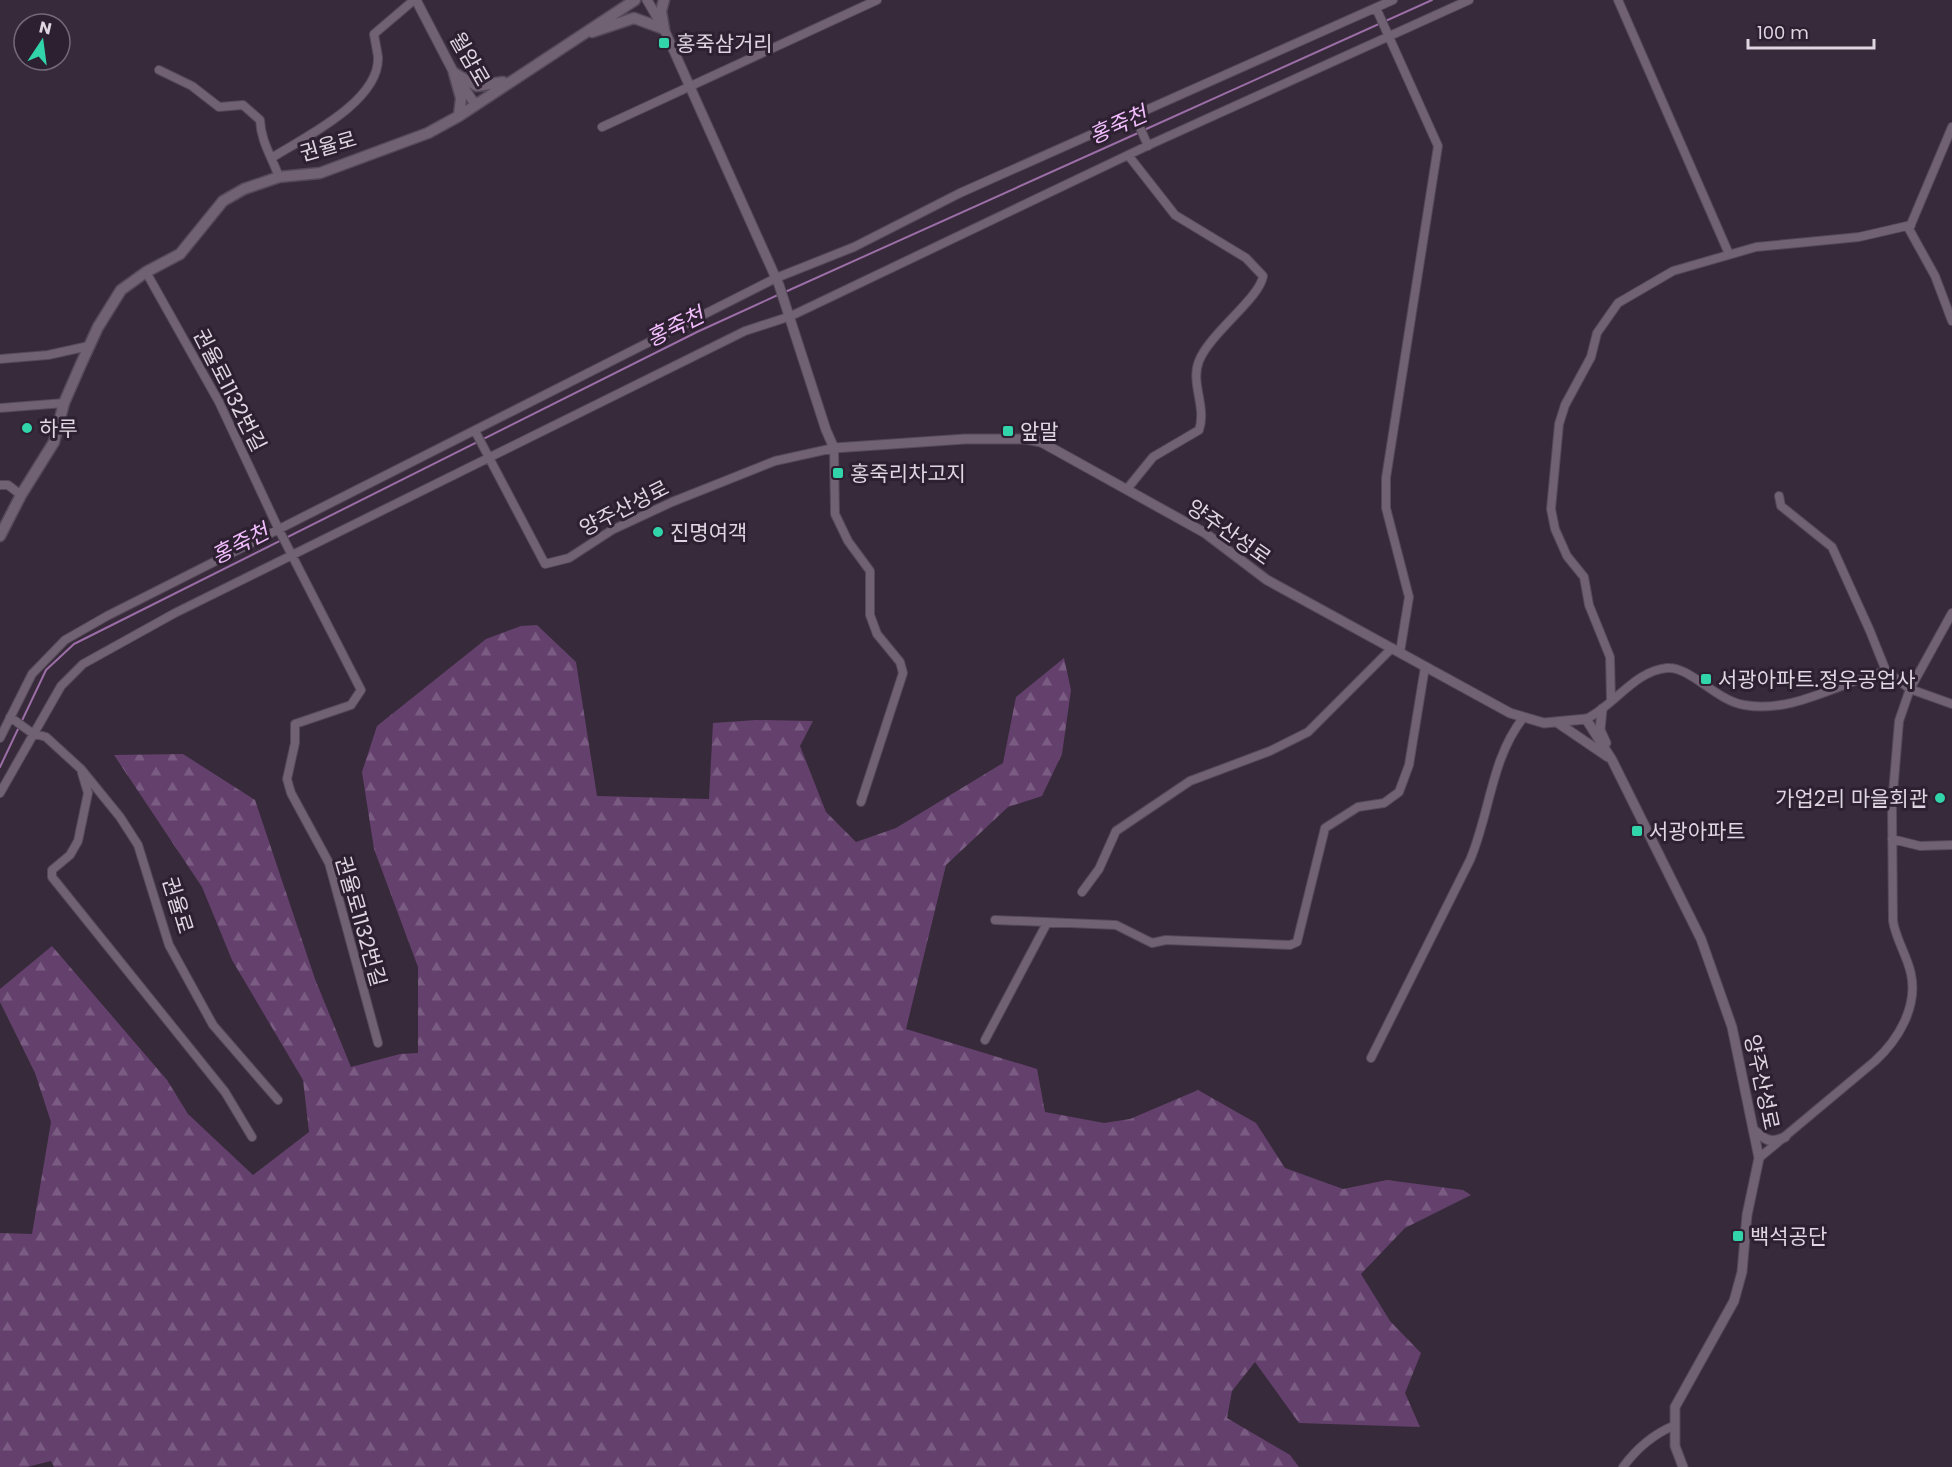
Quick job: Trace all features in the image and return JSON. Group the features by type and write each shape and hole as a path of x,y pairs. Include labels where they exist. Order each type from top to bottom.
{"main road":[{"name":"권율로","path":"0,536 21,495 54,442 64,403 89,346 121,291 146,272 180,254 223,201 244,189 279,177 320,173 428,132 459,116 635,0"},
{"path":"577,37 634,18 664,29 661,11 664,0"},
{"path":"454,73 477,86 509,81"},
{"path":"454,73 461,98 459,116"}],"street":[{"name":"월암로","path":"415,0 454,73 476,104"},
{"path":"273,157 344,111 367,91 378,59 374,34 415,0"},
{"path":"647,0 664,29 778,281 826,430 834,448 835,514 848,541 870,571 870,615 877,634 900,662 903,673 861,802"},
{"path":"602,127 877,0"},
{"path":"0,738 32,674 65,640 278,528 960,193 1393,0"},
{"path":"0,793 32,733 61,687 83,664 175,613 745,331 791,316 1128,155 1390,38 1469,0"},
{"path":"1618,0 1730,254"},
{"path":"1082,892 1099,869 1116,831 1190,781 1270,751 1308,732 1396,650 1409,597 1386,508 1386,478 1438,146 1376,8"},
{"path":"159,70 192,86 219,107 243,105 260,120 261,138 273,157 279,177"},
{"path":"1135,116 1148,146"},
{"path":"1952,127 1909,228 1935,276 1952,321"},
{"path":"1127,489 1153,457 1199,430 1203,411 1196,376 1198,362 1207,346 1239,308 1262,286 1263,276 1246,258 1175,215 1128,155"},
{"path":"1611,701 1610,657 1589,605 1584,577 1567,556 1555,529 1551,509 1559,424 1565,405 1587,367 1597,333 1618,303 1673,271 1756,247 1859,237 1911,225"},
{"name":"권율로1132번길","path":"146,272 219,402 278,528 361,690 351,705 295,724 295,743 287,779 291,793 328,863 378,1043"},
{"path":"0,359 48,355 89,346"},
{"path":"0,408 64,403"},
{"path":"475,431 490,457"},
{"name":"양주산성로","path":"490,457 545,564 569,558 612,530 725,480 775,461 834,448 965,439 1026,439 1041,442 1205,532 1267,580 1522,718 1558,723 1586,719 1646,676 1668,668 1688,673 1724,699 1756,706 1784,704 1815,696 1886,671"},
{"path":"0,485 8,485 21,495"},
{"path":"1779,496 1781,506 1832,548 1886,671 1910,689 1952,705"},
{"path":"1759,1158 1890,1048 1902,1027 1910,1004 1912,984 1908,966 1894,930 1892,840 1897,735 1902,707 1910,689 1952,613"},
{"path":"995,920 1116,925 1152,943 1166,940 1290,945 1298,942 1325,828 1358,807 1384,803 1399,792 1409,765 1425,667"},
{"path":"1602,709 1600,730 1612,760"},
{"name":"권율로","path":"10,717 32,733 46,737 81,769 120,817 138,845 169,945 213,1024 278,1100"},
{"path":"1371,1058 1470,860 1482,832 1494,775 1512,732 1522,718"},
{"name":"양주산성로","path":"1586,719 1612,760 1704,948 1732,1027 1759,1158 1736,1292 1723,1324 1679,1396 1673,1426 1675,1446 1683,1467"},
{"path":"1558,723 1612,760"},
{"path":"81,769 88,793 78,841 70,855 52,870 52,877 225,1092 252,1137"},
{"path":"1892,840 1920,846 1952,845"},
{"path":"985,1040 1047,923"},
{"path":"1754,1130 1769,1141 1775,1142 1785,1137"},
{"path":"1623,1467 1634,1452 1656,1433 1673,1426"}],"green space":[{"path":"537,625 576,662 597,796 709,799 713,723 756,720 813,721 800,746 826,812 856,842 896,828 1003,763 1016,697 1064,658 1071,690 1062,754 1042,796 1008,807 946,865 906,1029 1037,1069 1045,1112 1104,1123 1130,1119 1198,1090 1256,1123 1285,1168 1343,1189 1387,1180 1463,1190 1471,1195 1405,1228 1361,1274 1390,1321 1421,1353 1405,1393 1420,1427 1299,1423 1255,1362 1232,1391 1227,1418 1290,1455 1299,1467 54,1467 51,1461 27,1467 0,1467 0,1233 32,1234 51,1122 35,1073 0,1002 0,989 52,946 167,1080 188,1114 253,1175 309,1132 303,1080 232,960 202,887 114,755 183,754 255,800 315,979 351,1067 400,1054 418,1053 418,967 374,849 362,772 377,726 486,639 521,626"}],"waterway":[{"name":"홍죽천","path":"1144,130 1432,0"},
{"name":"홍죽천","path":"785,292 1138,133"},
{"name":"홍죽천","path":"0,767 46,670 74,644 697,332 780,294"}],"place":[{"name":"홍죽삼거리","path":"664,43"},
{"name":"하루","path":"27,428"},
{"name":"앞말","path":"1008,431"},
{"name":"홍죽리차고지","path":"838,473"},
{"name":"진명여객","path":"658,532"},
{"name":"서광아파트.정우공업사","path":"1706,679"},
{"name":"가업2리 마을회관","path":"1940,798"},
{"name":"서광아파트","path":"1637,831"},
{"name":"백석공단","path":"1738,1236"}]}
